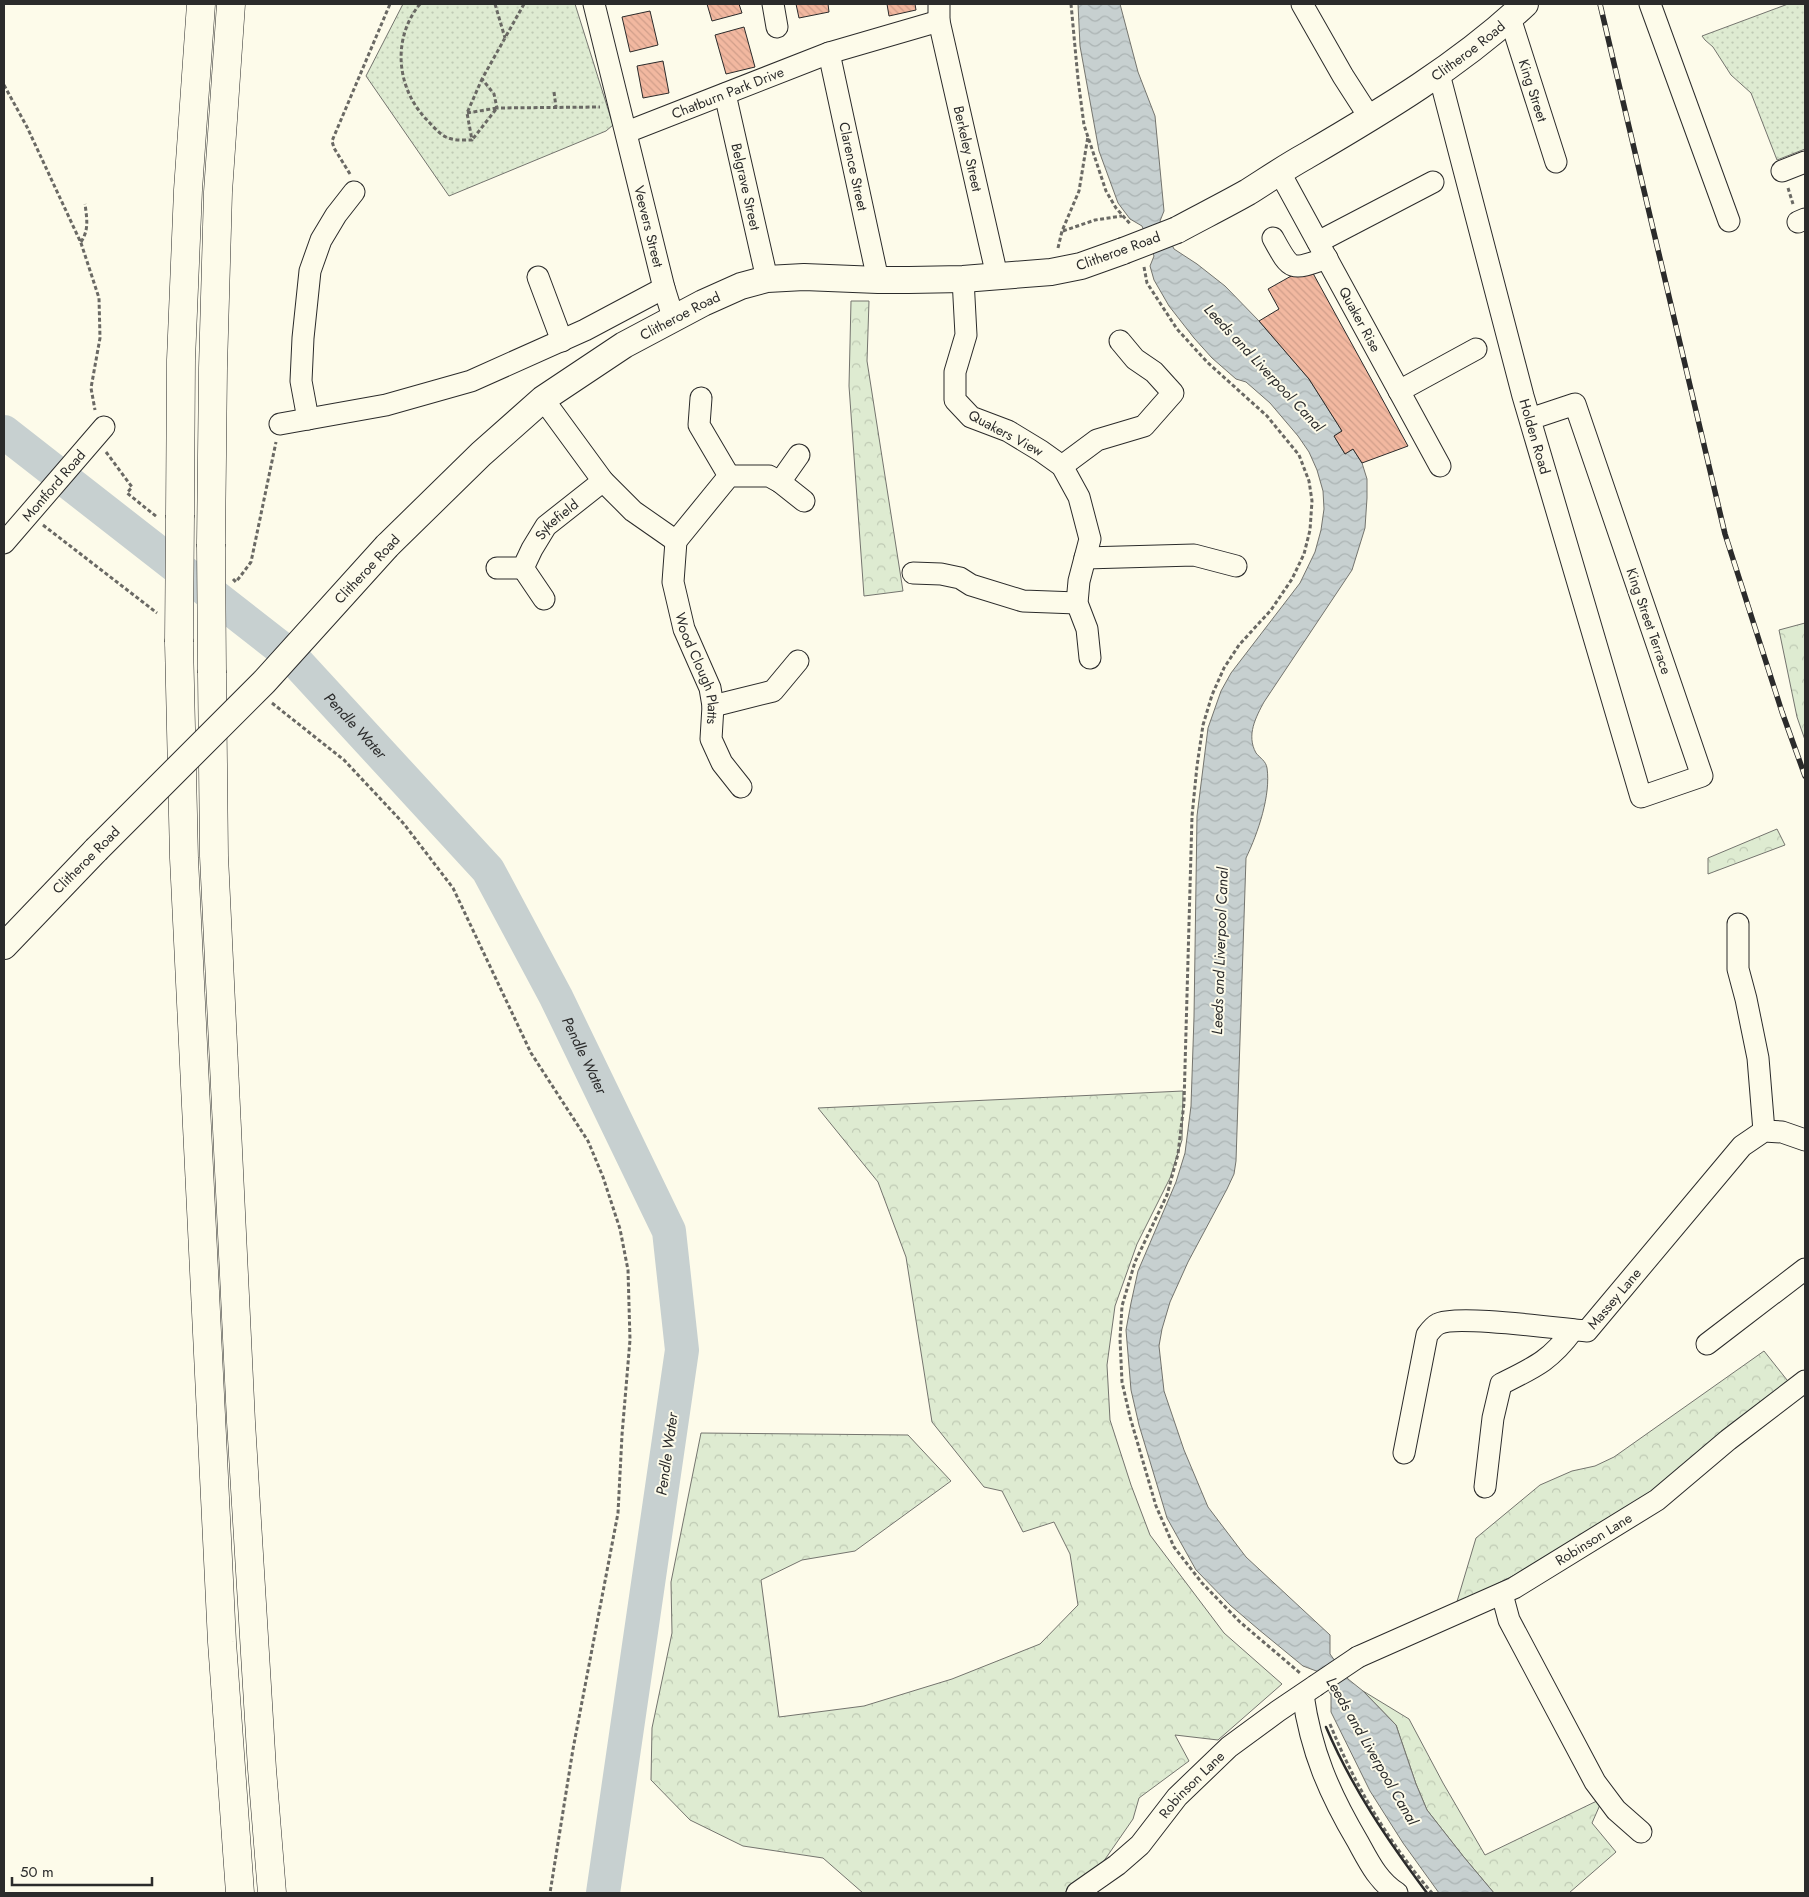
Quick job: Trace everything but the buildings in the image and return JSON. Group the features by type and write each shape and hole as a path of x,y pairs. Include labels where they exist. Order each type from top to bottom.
{"highway":[{"path":"201,4 188,190 181,360 179,642 184,858 222,1642 240,1893"},
{"path":"231,4 218,192 213,368 211,544 214,856 239,1392 262,1769 272,1893"}],"main road":[{"name":"Clitheroe Road","path":"4,946 96,850 264,682 387,546 481,454 543,399 624,345 703,303 741,286 768,279 804,277 878,280 962,279 1051,272 1135,256 1177,230 1248,192 1279,171 1370,118 1439,74 1518,11"}],"street":[{"path":"594,4 626,132"},
{"path":"773,4 777,27"},
{"path":"1302,4 1343,76 1370,118"},
{"path":"1650,4 1729,222"},
{"name":"King Street","path":"1518,11 1556,162"},
{"name":"Chatburn Park Drive","path":"626,132 939,12"},
{"name":"Berkeley Street","path":"939,12 997,276"},
{"name":"Clarence Street","path":"829,53 878,280"},
{"name":"Holden Road","path":"1439,74 1530,419 1641,798"},
{"name":"Belgrave Street","path":"725,94 768,279"},
{"name":"Veevers Street","path":"626,132 664,288 674,320"},
{"path":"1782,171 1805,162"},
{"name":"Quaker Rise","path":"1279,171 1440,466"},
{"path":"1273,238 1286,262 1296,266 1433,182"},
{"path":"308,419 301,381 303,338 310,271 321,240 336,215 354,192"},
{"path":"538,277 562,341"},
{"name":"Quakers View","path":"962,279 966,335 955,372 955,400 970,417 1008,431 1062,466 1079,497 1090,539 1079,581 1077,603 1087,629 1090,658"},
{"path":"280,424 386,405 471,382 562,341 664,288"},
{"path":"1062,466 1097,440 1144,426 1173,393 1154,372 1134,359 1120,340"},
{"path":"1400,391 1476,349"},
{"path":"701,398 699,425 729,476"},
{"path":"543,399 603,481 633,511 676,541 729,476"},
{"name":"King Street Terrace","path":"1530,419 1575,404 1702,776 1641,798"},
{"name":"Montford Road","path":"4,542 104,427"},
{"path":"780,482 798,455"},
{"path":"729,476 769,476 804,500"},
{"name":"Sykefield","path":"523,568 546,526 603,481"},
{"name":"Wood Clough Platts","path":"676,541 674,582 684,629 710,688 713,706 711,739 722,763 741,787"},
{"path":"1086,558 1194,555 1236,566"},
{"path":"497,568 523,568 544,599"},
{"path":"913,573 960,578 971,585 1023,601 1077,603"},
{"path":"713,706 773,691 798,661"},
{"path":"1738,924 1738,969 1758,1058 1764,1132 1782,1132 1805,1140"},
{"name":"Massey Lane","path":"1404,1453 1427,1334 1437,1324 1450,1320 1587,1331 1742,1146 1764,1132"},
{"path":"1707,1344 1805,1269"},
{"path":"1485,1487 1493,1418 1501,1384 1540,1365 1560,1347 1573,1330"},
{"name":"Robinson Lane","path":"1077,1893 1118,1865 1140,1845 1177,1797 1229,1747 1278,1711 1308,1685 1358,1657 1514,1588 1657,1500 1728,1440 1805,1381"},
{"path":"1502,1594 1509,1620 1595,1782 1616,1810 1641,1832"},
{"path":"1308,1685 1308,1725 1315,1753 1336,1802 1375,1872 1387,1887 1397,1893"}],"path":[{"path":"354,192 356,183 334,148 332,141 390,4"},
{"path":"420,4 411,14 400,50 400,67 404,83 411,98 434,128 446,137 458,140 472,140"},
{"path":"495,4 505,39"},
{"path":"472,140 466,113 482,79 524,4"},
{"path":"1071,4 1084,125 1106,191 1122,216 1134,227"},
{"path":"482,79 494,94 497,108"},
{"path":"4,85 81,243 99,298 100,338 91,388 94,407 104,427"},
{"path":"554,92 556,107"},
{"path":"466,113 497,108 620,107"},
{"path":"472,140 497,108"},
{"path":"1051,272 1062,231 1079,191 1088,135"},
{"path":"81,243 86,236 88,227 85,204"},
{"path":"1062,231 1095,220 1122,216"},
{"path":"1135,256 1144,267 1147,283 1177,329 1207,362 1267,416 1299,455 1309,481 1312,501 1310,530 1304,554 1292,579 1271,610 1239,645 1224,668 1212,695 1203,725 1192,816 1184,1103 1178,1154 1167,1195 1135,1262 1122,1306 1120,1339 1122,1382 1130,1417 1156,1506 1174,1547 1202,1583 1240,1622 1302,1674 1308,1685"},
{"path":"32,510 162,618"},
{"path":"264,697 344,760 404,824 453,888 531,1053 588,1141 603,1177 620,1230 628,1270 630,1340 618,1513 573,1749 550,1893"},
{"path":"1328,1718 1344,1756 1375,1814 1395,1847 1432,1893"}],"green space":[{"path":"403,4 575,4 613,125 606,131 449,196 366,76"},
{"path":"1788,4 1805,4 1805,149 1777,160 1751,93 1731,75 1713,47 1702,36"},
{"path":"851,301 869,301 867,361 903,591 864,596 849,386"},
{"path":"1805,623 1805,740 1797,717 1779,630"},
{"path":"1777,829 1785,845 1708,874 1708,858"},
{"path":"1183,1091 1182,1140 1170,1178 1137,1244 1115,1306 1107,1365 1110,1420 1131,1485 1150,1535 1224,1633 1282,1684 1218,1740 1175,1735 1189,1761 1139,1798 1133,1819 1099,1868 1064,1893 863,1893 823,1858 743,1846 690,1820 651,1780 652,1728 672,1633 671,1582 701,1433 908,1435 951,1481 855,1551 802,1560 761,1580 779,1717 864,1706 952,1679 1040,1644 1078,1605 1070,1554 1054,1522 1023,1532 1002,1491 984,1487 932,1422 906,1257 878,1182 818,1108"},
{"path":"1764,1351 1791,1385 1670,1479 1575,1544 1456,1605 1476,1538 1540,1485 1572,1471 1595,1466 1614,1457"},
{"path":"1363,1691 1409,1719 1443,1783 1485,1855 1603,1798 1592,1823 1616,1852 1569,1893 1494,1893 1427,1810 1396,1725"}],"water":[{"name":"Leeds and Liverpool Canal","path":"1078,4 1120,4 1138,72 1155,116 1164,211 1160,221 1174,249 1225,286 1259,321 1309,379 1342,431 1334,436 1345,454 1353,449 1362,463 1367,479 1365,528 1352,570 1264,702 1253,726 1253,746 1256,753 1264,761 1268,779 1262,814 1246,858 1236,1161 1234,1174 1227,1189 1188,1262 1170,1302 1159,1346 1164,1391 1184,1450 1208,1507 1246,1557 1330,1635 1330,1654 1348,1679 1363,1691 1396,1725 1427,1810 1494,1893 1439,1893 1403,1843 1370,1791 1331,1712 1331,1695 1319,1672 1303,1666 1258,1629 1230,1605 1196,1570 1167,1518 1139,1425 1131,1390 1126,1330 1131,1303 1138,1271 1176,1182 1185,1153 1191,1106 1197,816 1208,728 1221,691 1231,673 1300,583 1315,552 1324,509 1323,491 1317,470 1309,452 1298,436 1270,403 1246,382 1236,379 1212,358 1169,306 1154,280 1150,266 1154,256 1142,226 1130,219 1118,203 1099,151 1080,46"}],"waterway":[{"name":"Pendle Water","path":"4,432 291,656 488,870 556,997 669,1231 682,1350 603,1893"}],"railway":[{"path":"1600,4 1725,534 1782,712 1805,776"}],"wall":[{"path":"1326,1727 1359,1793 1398,1854 1427,1893"}]}
